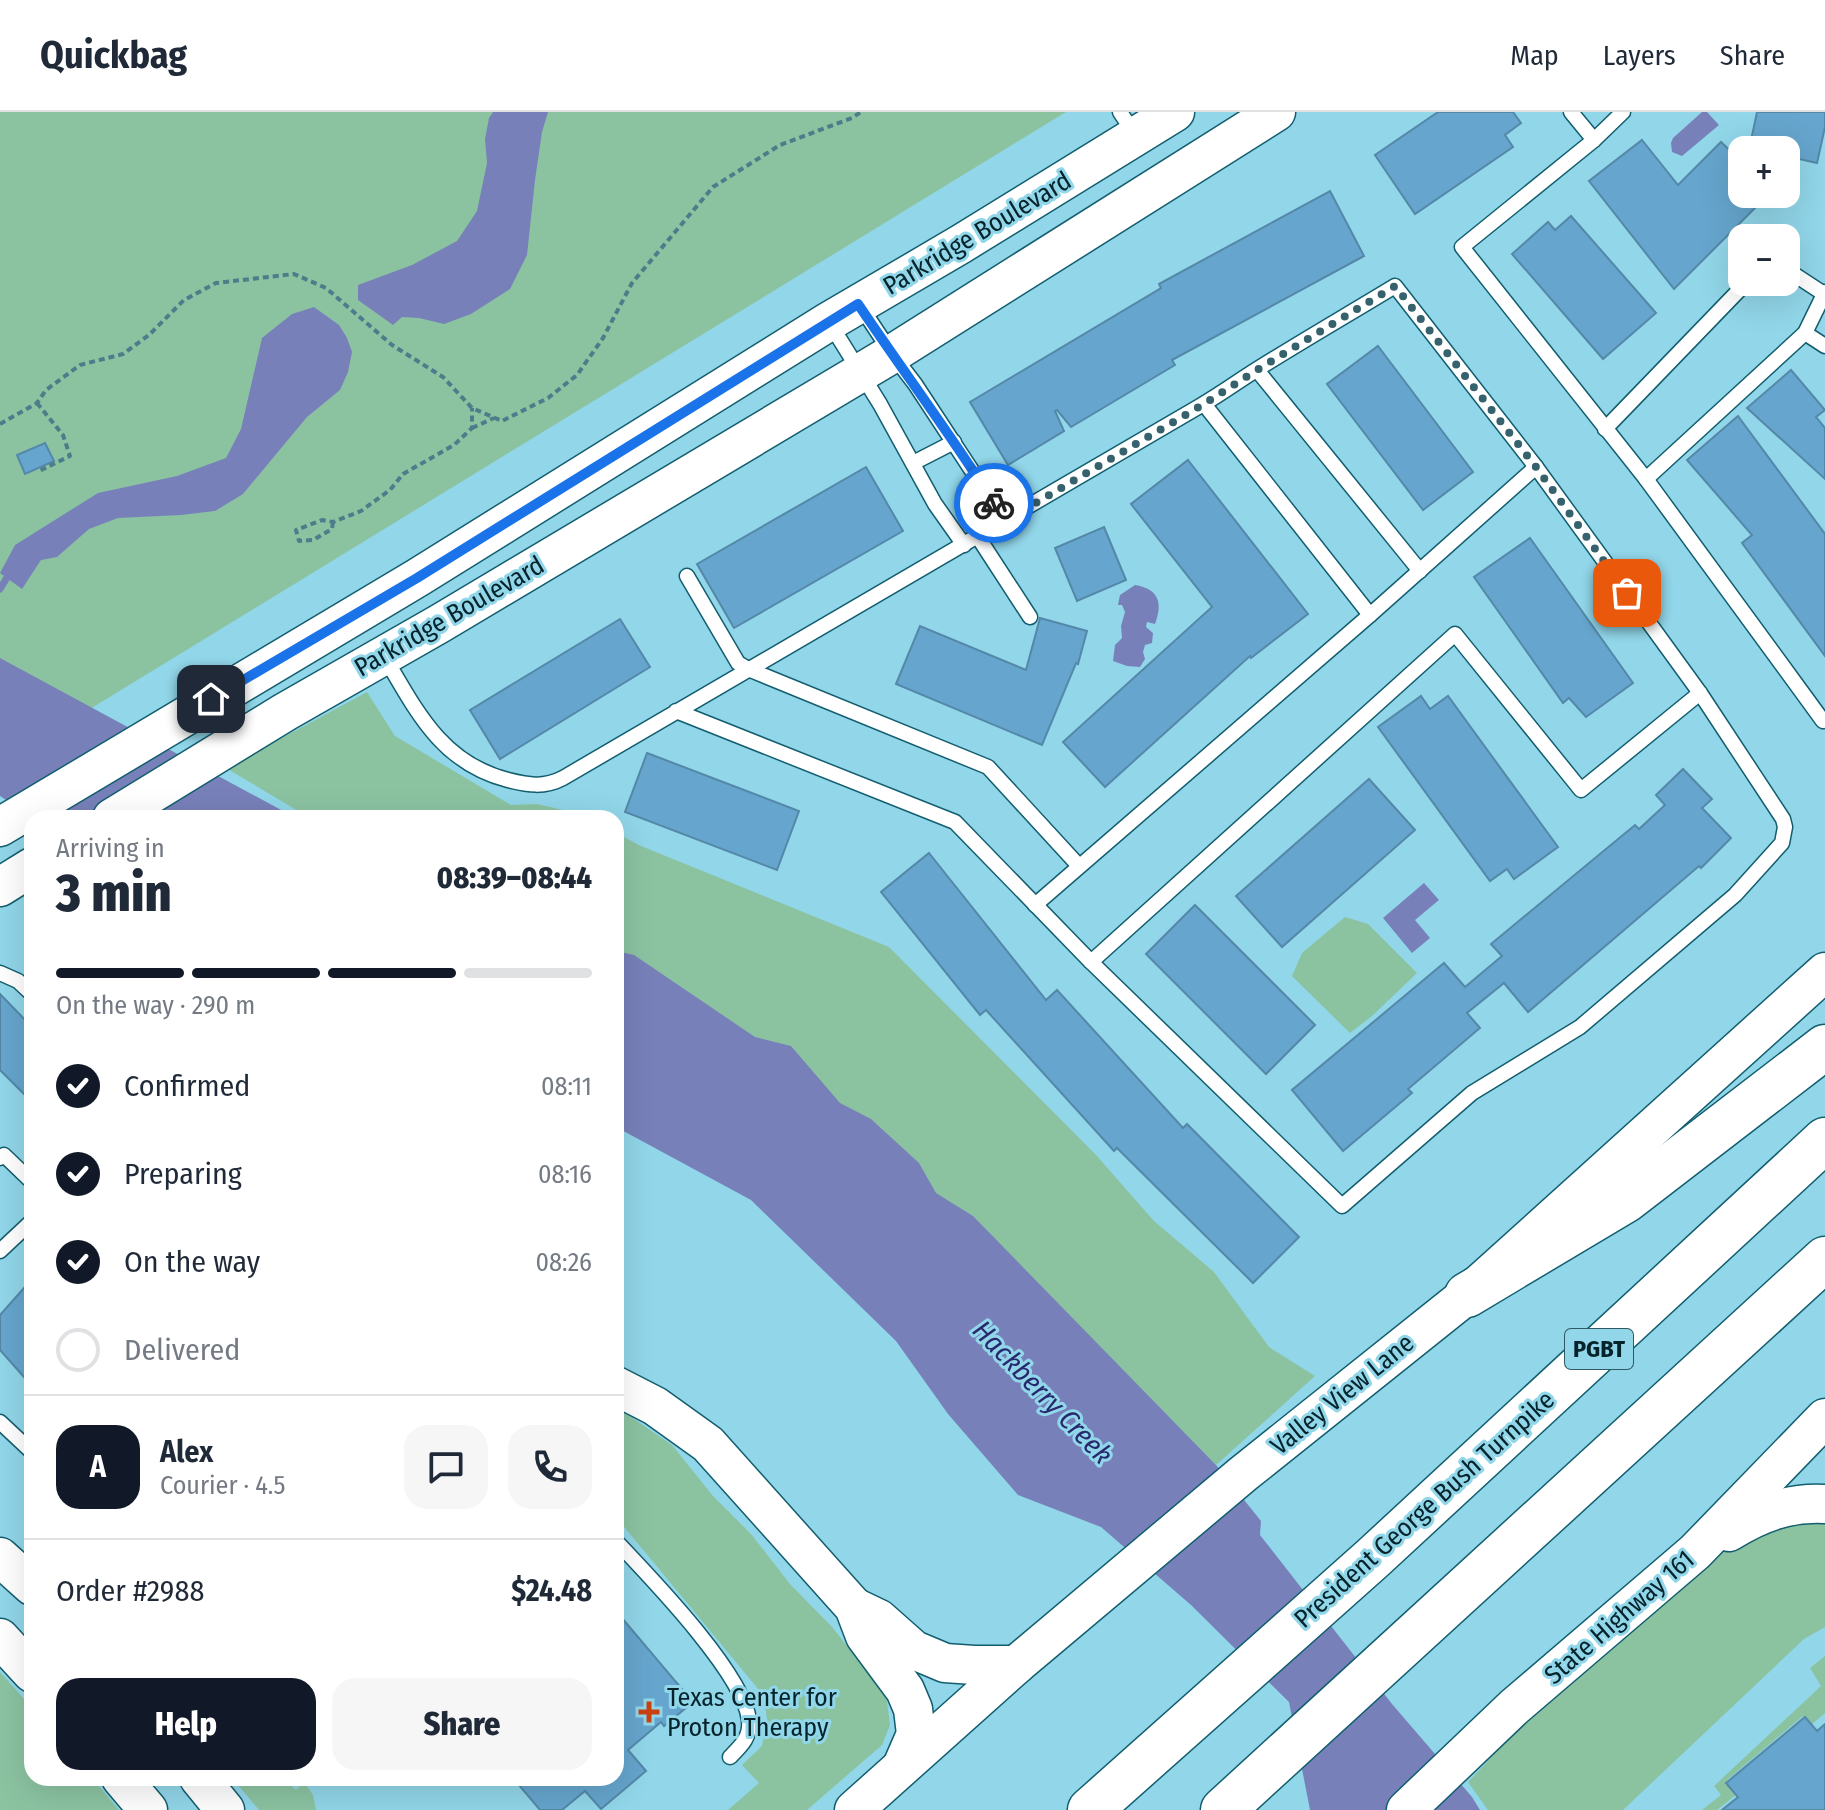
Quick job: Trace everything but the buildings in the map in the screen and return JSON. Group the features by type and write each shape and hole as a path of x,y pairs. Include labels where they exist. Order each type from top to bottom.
{"highway":[{"path":"1467,1295 1626,1200 1825,1047"},
{"name":"President George Bush Turnpike","path":"1090,1810 1373,1558 1825,1140"},
{"path":"1223,1810 1825,1259"}],"main road":[{"name":"Parkridge Boulevard","path":"28,810 417,578 843,313 961,244 1128,124 1175,112"},
{"name":"Parkridge Boulevard","path":"125,810 285,712 876,363 1276,112"},
{"name":"Parkridge Boulevard","path":"0,827 24,812"},
{"path":"0,887 24,872"},
{"name":"Valley View Lane","path":"854,1810 1016,1665 1279,1444 1467,1295 1825,972"},
{"path":"624,1390 655,1406 708,1444 854,1607 865,1636 905,1690 913,1709 916,1734 903,1764"},
{"name":"State Highway 161","path":"1406,1810 1514,1707 1695,1552 1825,1418"},
{"path":"1695,1552 1745,1522 1777,1509 1805,1503 1825,1504"},
{"path":"0,1557 24,1579"},
{"path":"854,1607 879,1619 914,1650 945,1663 1016,1665"},
{"path":"128,1786 148,1810"},
{"path":"206,1786 225,1810"}],"lane":[{"path":"1571,112 1594,140"},
{"path":"1623,112 1594,140 1462,247 1646,479 1823,721 1825,719"},
{"path":"1646,479 1805,333 1825,293 1800,278"},
{"path":"384,656 421,719 450,751 497,778 527,785 552,784 676,711 748,669 978,537 1204,404 1395,286 1536,467 1700,693 1783,819 1785,827 1782,843 1735,895 1580,1027 1472,1093 1342,1206 1091,962 955,822 676,711"},
{"path":"1605,429 1733,296"},
{"path":"843,313 876,363 913,463 935,504 964,545"},
{"path":"843,313 876,363 915,384 1005,521"},
{"path":"1805,333 1825,346"},
{"path":"1257,370 1420,571"},
{"path":"1204,404 1370,615"},
{"path":"913,463 954,442"},
{"path":"1035,905 1536,467"},
{"path":"978,537 1030,617"},
{"path":"687,576 738,663 988,767 1079,866"},
{"path":"1091,962 1455,634 1581,790 1700,693"},
{"path":"0,973 24,987"},
{"path":"0,1158 4,1155 24,1174"},
{"path":"0,1251 24,1228"},
{"path":"0,1422 24,1444"},
{"path":"624,1550 701,1637 745,1701 750,1723 746,1742 730,1757"}],"path":[{"path":"0,424 37,403 46,390 80,365 123,354 149,335 184,300 216,283 294,274 326,288 392,345 443,377 472,408 502,421 548,398 577,375 603,338 632,283 713,187 780,145 861,112"},
{"path":"37,403 63,435 70,456 37,472"},
{"path":"472,408 472,428"},
{"path":"333,522 332,529 313,540 299,541 296,530 322,520 333,522 361,511 390,490 403,474 454,445 472,428 494,418"}],"green space":[{"path":"0,112 1066,112 0,764"},
{"path":"367,692 395,736 511,805 537,804 563,810 297,810 226,768"},
{"path":"624,837 889,947 1096,1155 1154,1221 1214,1272 1269,1347 1315,1376 1216,1465 1093,1340 624,1007"},
{"path":"1345,917 1368,924 1417,973 1350,1033 1292,976 1302,953"},
{"path":"624,1413 672,1445 713,1496 751,1534 790,1584 833,1628 886,1694 890,1725 882,1745 807,1810 728,1810 759,1783 742,1765 762,1746 767,1720 764,1696 624,1527"},
{"path":"1825,1512 1825,1627 1804,1639 1623,1810 1488,1810 1468,1782 1565,1685 1611,1651 1735,1540"},
{"path":"1825,1656 1825,1713 1811,1725 1803,1716 1727,1780 1737,1794 1717,1810 1702,1810 1721,1795 1714,1786 1821,1686 1810,1668"},
{"path":"0,1672 24,1699 24,1786 99,1786 119,1810 0,1810"},
{"path":"239,1786 292,1786 296,1790 307,1786 313,1795 316,1810 259,1810"}],"water":[{"path":"493,112 548,112 542,132 527,255 510,289 471,314 444,324 402,317 393,325 358,300 358,285 412,265 457,241 477,211 487,163 485,139"},
{"path":"1702,112 1707,112 1719,125 1682,156 1672,152 1673,138"},
{"path":"314,307 339,325 347,338 352,352 348,372 340,390 307,417 243,494 215,511 118,518 89,529 57,557 41,560 22,589 0,573 15,545 98,493 177,476 226,458 241,429 262,338 292,314"},
{"path":"1135,585 1149,590 1159,603 1155,624 1147,622 1146,627 1153,633 1152,643 1145,645 1145,659 1140,667 1113,661 1115,645 1122,638 1125,612 1122,605 1118,605 1120,595"},
{"path":"0,658 281,810 24,812 0,796"},
{"path":"1424,883 1439,900 1415,920 1430,938 1412,953 1383,918"},
{"name":"Hackberry Creek","path":"624,953 634,955 755,1037 791,1046 840,1103 871,1119 919,1163 936,1193 973,1216 1216,1465 1261,1521 1260,1535 1392,1704 1480,1810 1310,1810 1289,1702 1191,1605 1101,1527 1018,1495 948,1414 896,1341 751,1200 624,1131"}],"waterway":[{"path":"0,589 11,571"}],"way so far":[{"path":"994,503 1005,521 1204,404 1395,286 1536,467 1627,593"}],"place":[{"name":"Texas Center for Proton Therapy","path":"649,1712"}],"route":[{"path":"211,699 417,578 858,304 994,503"}]}
